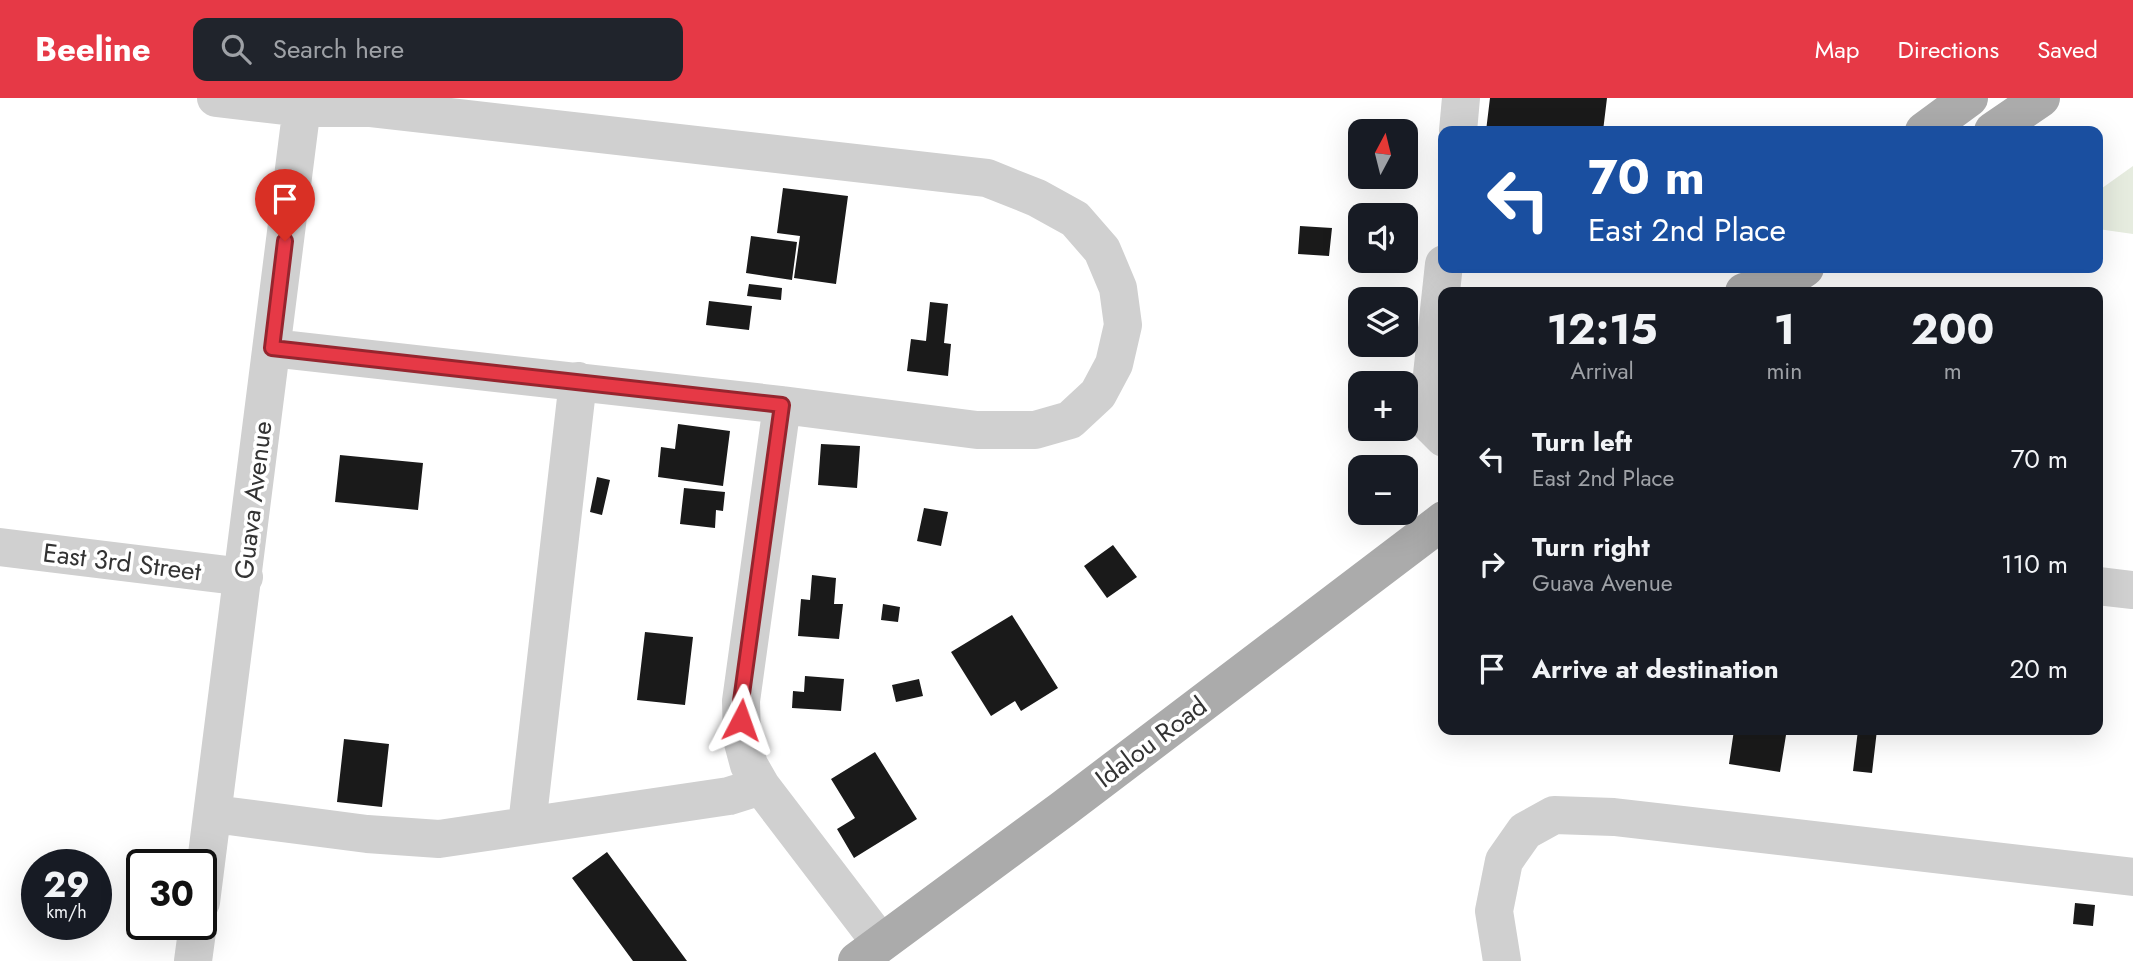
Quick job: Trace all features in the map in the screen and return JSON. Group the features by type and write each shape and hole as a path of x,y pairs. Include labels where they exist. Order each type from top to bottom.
{"main road":[{"path":"2000,126 2041,98"},
{"path":"1760,287 1798,273"},
{"name":"Idalou Road","path":"868,952 1063,809 1438,525"}],"street":[{"path":"216,98 371,108 987,178 1038,198 1075,219 1102,250 1118,288 1123,325 1114,364 1098,394 1070,420 1035,430 977,430 782,405 272,348"},
{"path":"1458,126 1461,98"},
{"name":"Guava Avenue","path":"209,849 302,103"},
{"path":"1438,319 1427,421 1438,432"},
{"path":"527,825 578,382"},
{"path":"782,405 741,701 742,739 749,765 761,786 868,952"},
{"name":"East 3rd Street","path":"0,547 244,576"},
{"path":"2103,587 2133,590"},
{"path":"214,814 367,834 439,839 729,796 761,786"},
{"path":"1502,961 1494,911 1504,861 1525,831 1554,815 1614,817 2133,877"},
{"path":"193,961 196,940"}],"shaded area":[{"path":"2133,166 2133,234 2103,230 2103,187"}],"building":[{"path":"1490,98 1607,98 1604,126 1487,126"},
{"path":"783,188 848,196 836,284 794,278 800,236 777,233"},
{"path":"1300,226 1332,228 1329,256 1298,254"},
{"path":"751,236 797,242 792,280 746,273"},
{"path":"749,284 782,288 781,300 747,296"},
{"path":"709,301 752,306 749,330 706,325"},
{"path":"930,302 948,304 944,343 951,344 948,376 907,371 911,339 926,341"},
{"path":"678,424 730,431 723,486 658,477 661,447 675,449"},
{"path":"821,444 860,446 857,488 818,485"},
{"path":"340,455 423,463 418,510 335,502"},
{"path":"597,477 610,480 602,515 590,512"},
{"path":"684,488 725,492 723,511 716,510 715,528 680,524"},
{"path":"924,508 948,512 941,546 917,541"},
{"path":"1113,545 1137,577 1107,598 1084,566"},
{"path":"812,575 836,578 834,604 843,604 839,639 798,636 801,599 810,600"},
{"path":"883,604 900,607 898,622 881,620"},
{"path":"1012,615 1058,688 1021,711 1015,701 991,716 951,652"},
{"path":"645,632 693,637 685,705 637,700"},
{"path":"805,676 844,679 841,711 792,708 793,691 804,692"},
{"path":"919,679 923,696 896,702 892,685"},
{"path":"1733,735 1786,735 1780,772 1729,764"},
{"path":"1857,735 1876,735 1872,773 1853,771"},
{"path":"344,739 389,744 382,807 337,802"},
{"path":"875,752 917,819 854,858 837,829 855,818 831,779"},
{"path":"607,852 687,961 633,961 572,878"},
{"path":"2075,903 2095,905 2093,926 2073,924"}],"route":[{"path":"285,241 272,348 782,405 741,701 741,720"}]}
